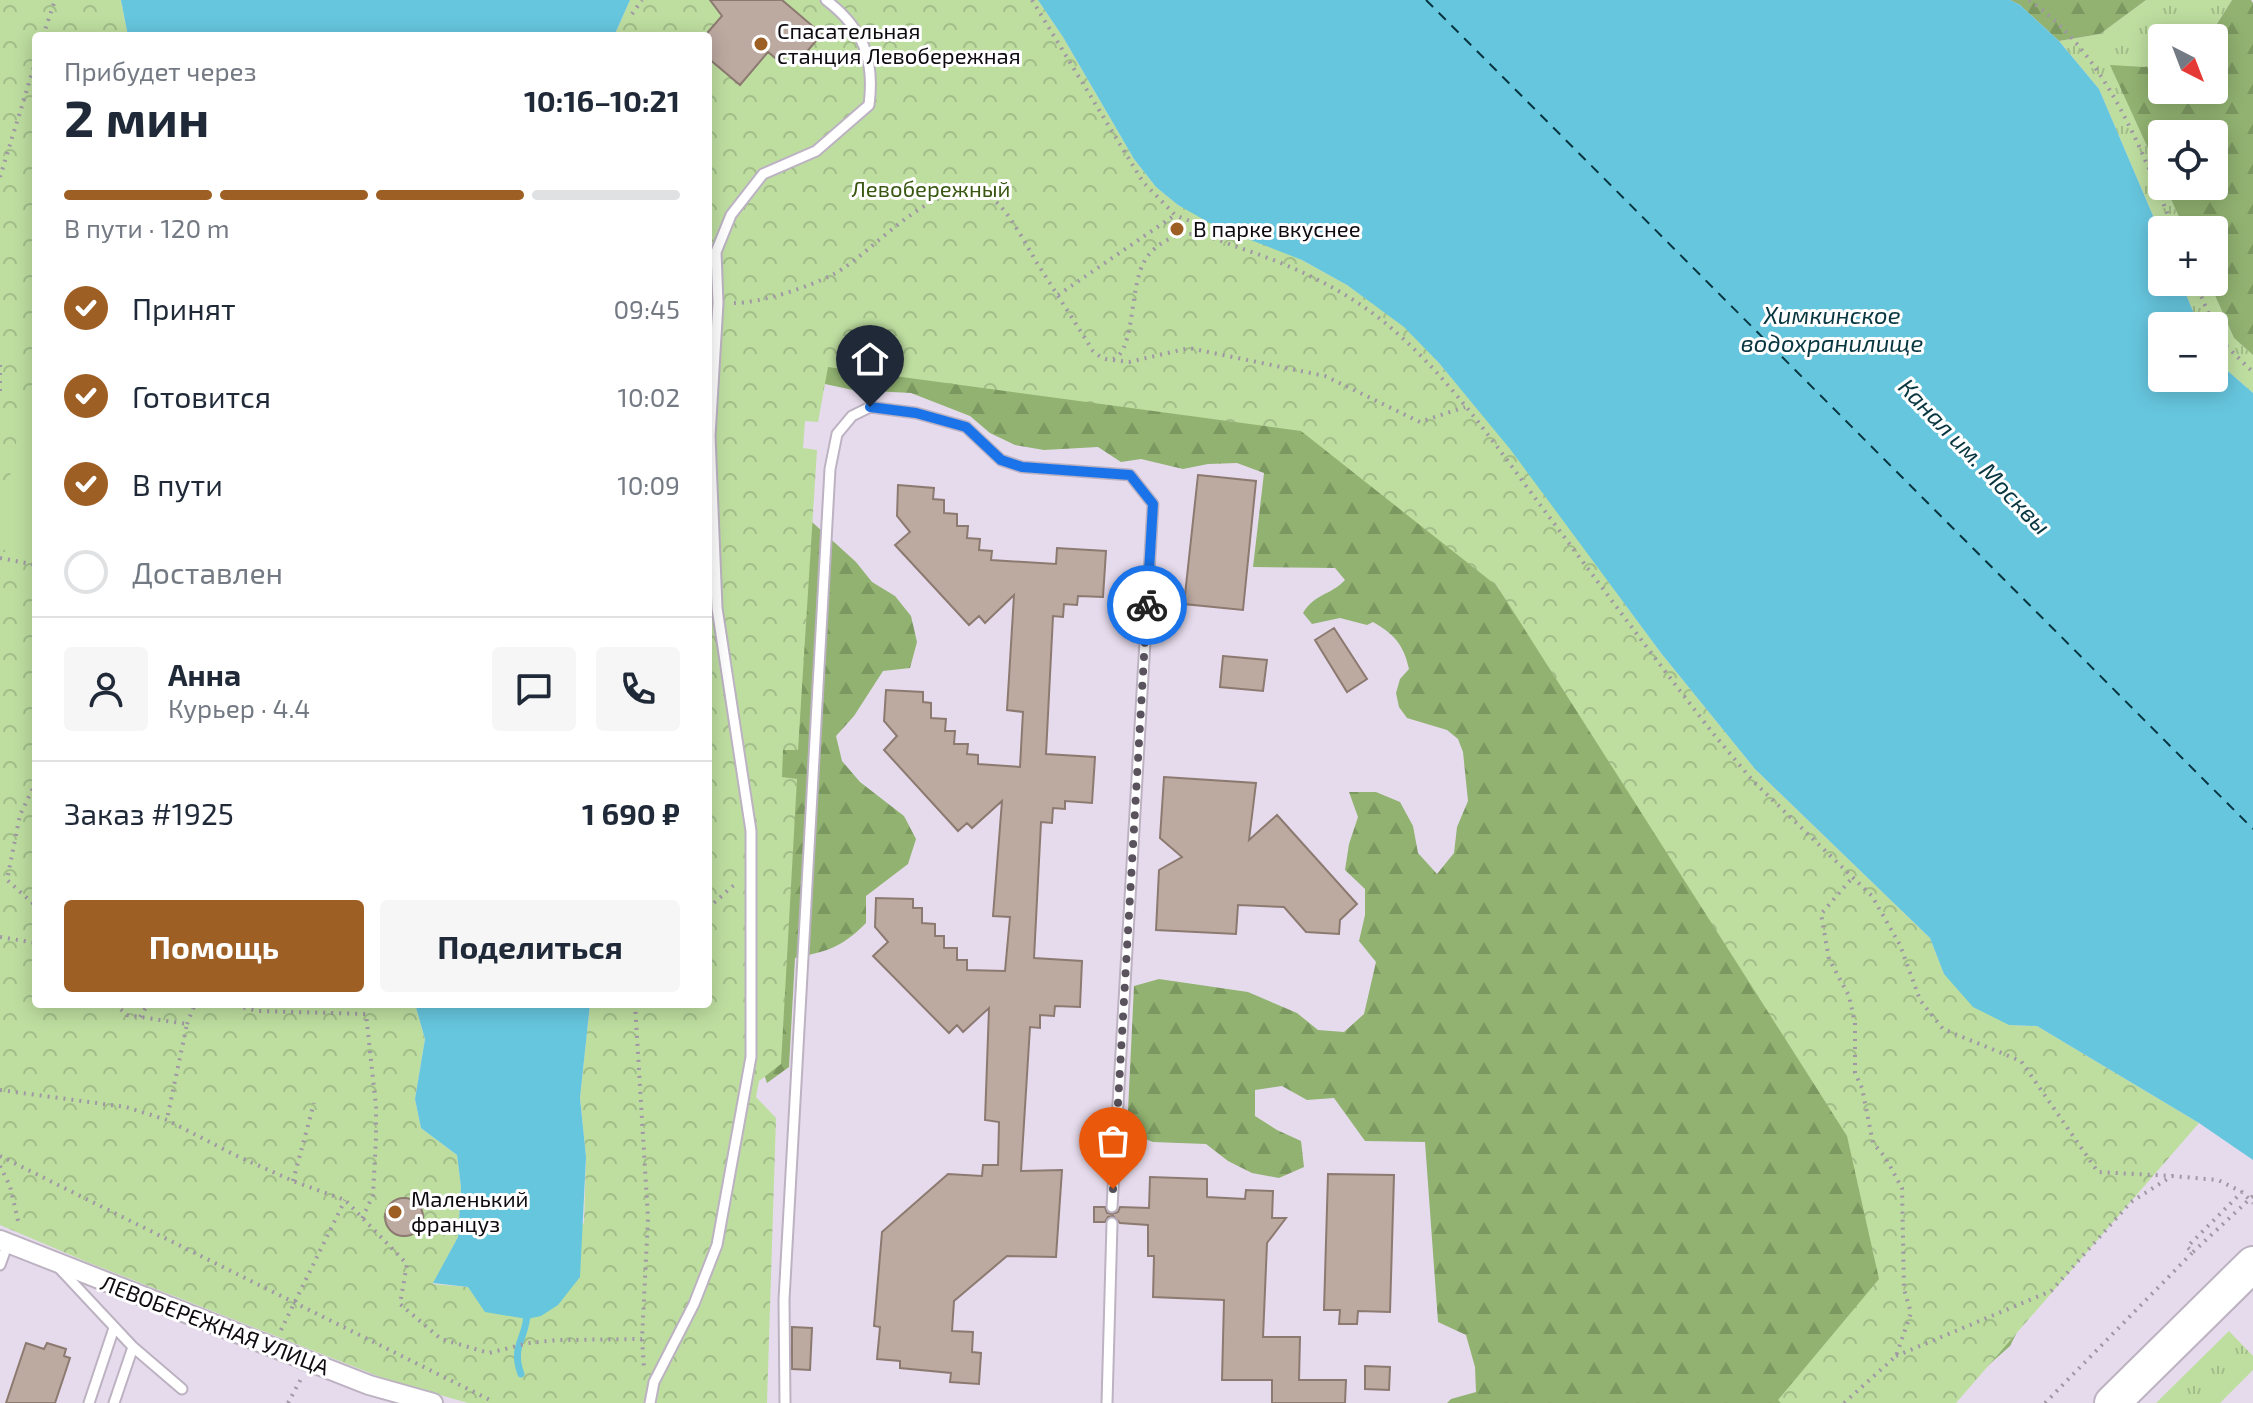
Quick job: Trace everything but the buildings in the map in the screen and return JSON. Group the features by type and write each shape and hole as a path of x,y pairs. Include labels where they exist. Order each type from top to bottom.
{"highway":[{"path":"2112,1403 2253,1264"}],"street":[{"name":"ЛЕВОБЕРЕЖНАЯ УЛИЦА","path":"9,1243 369,1385 433,1403"}],"lane":[{"path":"712,403 718,303 716,252 731,215 763,174 816,151 869,105 871,64 863,42 842,12 826,0"},
{"path":"785,1403 784,1300 830,469 837,434 852,416 870,407 916,413 966,427 1001,460 1022,467 1130,475 1153,504 1112,1207"},
{"path":"650,1403 654,1382 694,1304 717,1245 751,1057 751,831 717,608 712,485"},
{"path":"1107,1403 1112,1223"},
{"path":"0,1265 9,1243"},
{"path":"52,1261 133,1347 182,1389"},
{"path":"89,1403 114,1328"},
{"path":"114,1403 133,1347"}],"path":[{"path":"44,32 55,0"},
{"path":"632,14 642,0"},
{"path":"1032,0 1143,182 1175,215 1200,225 1197,234"},
{"path":"2029,0 2087,55 2114,97 2168,216"},
{"path":"0,177 32,73"},
{"path":"718,303 746,303 832,276 933,200 956,191 975,193 991,198 1020,235 1093,351 1101,358 1129,362 1189,348 1325,376 1420,422 1465,407"},
{"path":"1058,295 1175,215"},
{"path":"1110,360 1119,355 1126,342 1137,278 1144,261 1155,247 1177,235 1197,234 1299,270 1343,293 1398,333 1465,407 1716,737 1763,791 1872,896 1900,945 1920,1000 1943,1029 2021,1061 2098,1172 2218,1180 2242,1192 2253,1203"},
{"path":"2228,348 2253,372"},
{"path":"0,365 0,393"},
{"path":"0,558 32,564"},
{"path":"32,790 20,815 7,880 32,902"},
{"path":"712,904 751,870"},
{"path":"1853,877 1821,914 1829,959 1849,996 1855,1023 1855,1073 1862,1088 1873,1143 1885,1157 1902,1188 1904,1289 1911,1313 1896,1356"},
{"path":"0,937 32,942"},
{"path":"119,1008 127,1015 187,1024"},
{"path":"140,1017 146,1008"},
{"path":"167,1120 187,1024 193,1008"},
{"path":"245,1008 366,1014 376,1107 376,1138 373,1195 362,1219"},
{"path":"635,1008 648,1218 642,1339 644,1371"},
{"path":"0,1090 126,1107 167,1120 293,1181 345,1200 407,1264 400,1304 441,1339 489,1353 528,1343 558,1340 642,1339"},
{"path":"293,1181 314,1103"},
{"path":"0,1156 490,1400"},
{"path":"0,1166 10,1186 19,1228 9,1243"},
{"path":"1845,1402 1896,1356 2051,1291 2131,1202 2172,1176"},
{"path":"2193,1252 2187,1247 2242,1192"},
{"path":"2045,1403 2193,1252 2253,1196"},
{"path":"280,1332 345,1200"},
{"path":"288,1403 300,1383 307,1360"},
{"path":"1845,1402 1855,1403"}],"green space":[{"name":"Левобережный","path":"0,0 121,0 127,32 32,32 32,1008 416,1008 425,1039 415,1099 421,1128 457,1155 461,1187 458,1237 433,1284 468,1287 584,1223 586,1157 580,1098 590,1008 712,1008 712,32 616,32 630,0 1038,0 1134,159 1156,187 1178,205 1302,260 1347,285 1404,326 1439,363 1511,449 1661,653 1755,769 1930,938 1944,974 2009,1025 2037,1026 2199,1123 1956,1403 1781,1403 1778,1400 1879,1279 1847,1136 1497,586 1301,431 828,367 818,422 805,421 803,448 817,450 798,750 783,750 782,777 797,779 781,1064 759,1081 756,1097 776,1118 767,1403 468,1403 388,1380 0,1225"},
{"path":"2010,0 2146,0 2100,34 2059,41 2020,5"},
{"path":"2146,0 2232,0 2217,24 2148,24 2148,67 2111,66 2148,148 2148,200 2171,200 2179,216 2153,216 2099,89 2059,41 2100,34"},
{"path":"2232,0 2251,0 2253,3 2253,355 2234,338 2228,325 2228,312 2222,312 2215,296 2228,296 2228,216 2179,216 2171,200 2228,200 2228,120 2148,120 2148,148 2110,65 2148,67 2148,104 2228,104 2228,24 2217,24"},
{"path":"712,122 1271,271 2023,1320 2010,1346 1946,1403 1447,1403 1476,1392 1475,1367 1466,1335 1438,1322 1425,1142 1365,1141 1334,1098 1307,1100 1282,1086 1255,1090 1255,1116 1301,1141 1304,1167 1279,1178 1252,1173 1228,1161 1206,1144 1153,1142 1127,1132 1134,986 1159,979 1248,992 1297,1013 1318,1030 1344,1032 1364,1014 1376,962 1359,941 1365,915 1365,889 1345,870 1358,817 1349,792 1376,792 1400,802 1413,826 1418,853 1437,874 1454,853 1457,827 1468,801 1463,752 1458,739 1447,730 1407,718 1399,707 1396,693 1400,679 1409,669 1401,647 1387,631 1373,622 1367,625 1340,618 1312,624 1303,613 1313,602 1345,580 1335,568 1253,567 1264,473 1237,463 1183,469 1141,459 1121,462 1098,447 1044,450 1015,445 990,433 970,416 911,393 853,390 825,384 801,395 791,419 812,522 856,562 872,582 895,596 911,616 917,642 910,668 883,671 854,716 836,736 842,761 860,782 904,816 916,839 908,864 866,896 866,923 834,947 795,958 789,1067 767,1083 761,1065 712,192"},
{"path":"2187,296 2215,296 2222,312 2193,312"},
{"path":"2228,325 2234,338 2253,355 2253,393 2228,371"},
{"path":"25,397 32,398 32,555 0,549 0,528"},
{"path":"2229,1331 2253,1356 2253,1370 2220,1403 2156,1403"}],"water":[{"path":"121,0 630,0 616,32 127,32"},
{"name":"Химкинское водохранилище","path":"1038,0 2010,0 2020,5 2059,41 2099,89 2153,216 2148,216 2148,296 2187,296 2193,312 2148,312 2148,392 2228,392 2228,371 2253,393 2253,1160 2199,1123 2037,1026 2009,1025 1973,1007 1944,974 1930,938 1755,769 1661,653 1510,449 1439,363 1404,327 1347,285 1302,260 1215,226 1178,205 1156,187 1134,159"},
{"path":"416,1008 590,1008 580,1098 586,1157 580,1277 558,1305 541,1316 527,1319 485,1312 468,1287 433,1283 458,1237 461,1187 457,1155 421,1128 415,1099 425,1039"}],"waterway":[{"path":"521,1374 517,1356 527,1311"}],"ferry route":[{"path":"1426,0 2253,829"}],"way so far":[{"path":"1113,1189 1147,605"}],"place":[{"name":"Спасательная станция Левобережная","path":"761,44"},
{"name":"В парке вкуснее","path":"1177,229"},
{"name":"Маленький француз","path":"395,1212"}],"route":[{"path":"870,407 916,413 966,427 1001,460 1022,467 1130,475 1153,504 1147,605"}],"water label":[{"name":"Канал им. Москвы","path":"1974,457"}]}
